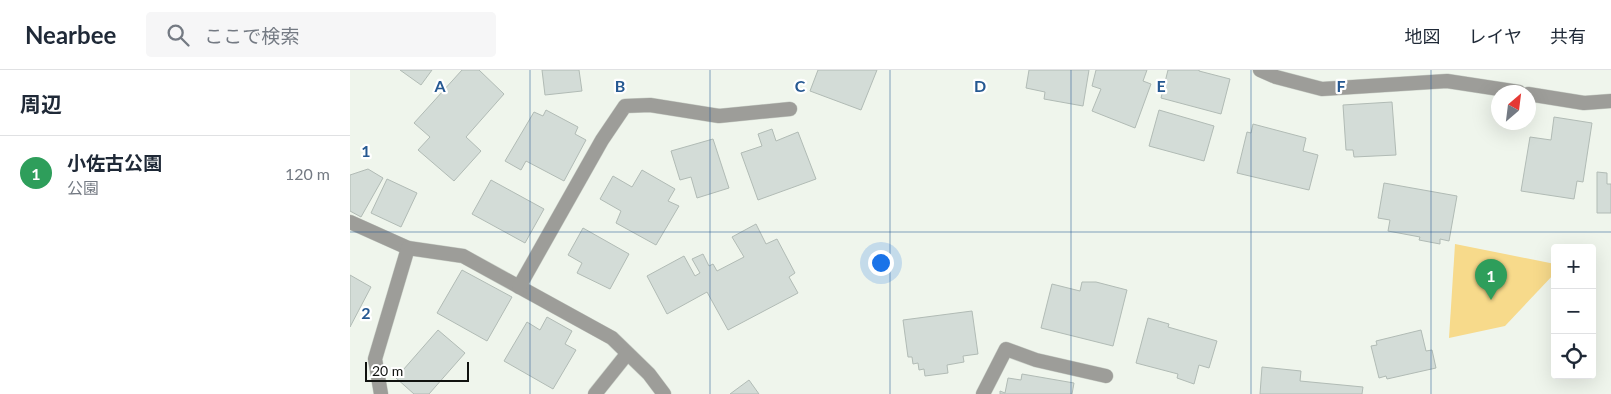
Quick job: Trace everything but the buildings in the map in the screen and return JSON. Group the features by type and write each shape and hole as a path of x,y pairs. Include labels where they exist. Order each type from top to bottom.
{"street":[{"path":"1260,70 1278,73 1322,89 1447,81 1491,88"},
{"path":"1536,95 1584,103 1611,101"},
{"path":"519,287 602,140 625,106 650,105 719,116 790,109"},
{"path":"350,222 408,248 464,256 612,338 648,374 664,394"},
{"path":"381,394 375,359 408,248"},
{"path":"983,394 1006,349 1036,360 1106,376"},
{"path":"595,394 628,354"}],"shaded area":[{"path":"1455,244 1551,263 1551,277 1505,326 1449,338"}],"place":[{"name":"小佐古公園","path":"1491,300"}]}
